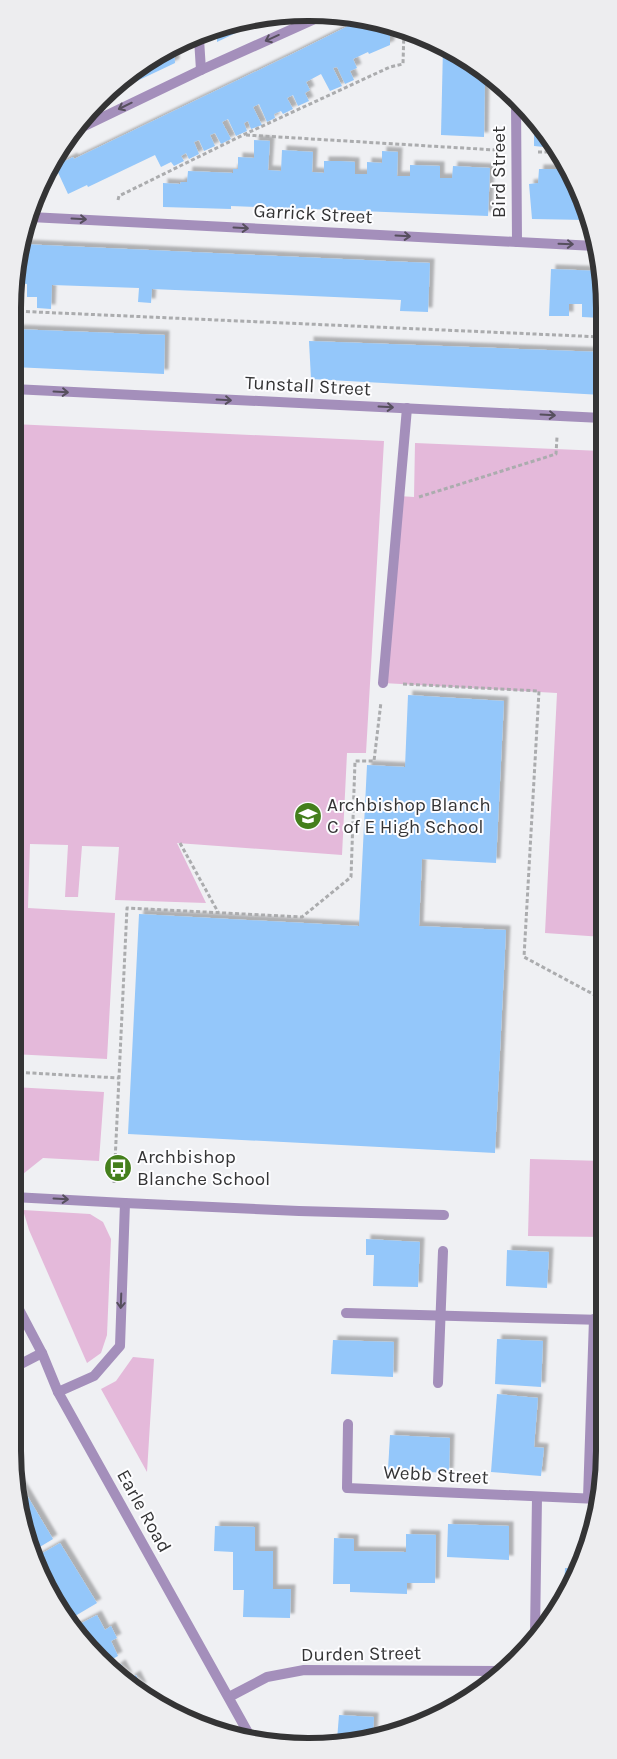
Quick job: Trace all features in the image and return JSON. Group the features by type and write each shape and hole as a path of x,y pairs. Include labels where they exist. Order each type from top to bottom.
{"street":[{"path":"89,124 201,70 310,21"},
{"path":"199,43 201,70"},
{"name":"Bird Street","path":"516,110 517,242"},
{"name":"Garrick Street","path":"36,217 589,246"},
{"name":"Tunstall Street","path":"21,390 596,418"},
{"path":"383,683 407,408"},
{"path":"21,1198 299,1211 444,1215"},
{"path":"58,1392 94,1376 120,1346 125,1203"},
{"path":"438,1383 443,1251"},
{"name":"Webb Street","path":"346,1313 596,1320"},
{"name":"Earle Road","path":"21,1314 42,1353 58,1392 247,1731"},
{"path":"21,1364 42,1353"},
{"name":"Webb Street","path":"593,1483 596,1409"},
{"name":"Webb Street","path":"348,1424 347,1488 591,1498"},
{"path":"535,1626 537,1497"},
{"name":"Durden Street","path":"228,1697 268,1677 304,1670 491,1672"}],"path":[{"path":"117,221 119,196 243,135 390,67 403,64 404,37"},
{"path":"243,135 549,152"},
{"path":"21,311 596,337"},
{"path":"399,503 556,454 559,416"},
{"path":"113,1201 127,908 302,917 351,877 355,761 374,761 383,683 539,692 524,957 596,996"},
{"path":"180,843 218,912"},
{"path":"21,1073 119,1078"}],"shaded area":[{"path":"21,424 384,441 366,753 347,753 342,855 177,843 206,903 115,900 119,847 82,846 78,897 65,897 68,845 30,844 28,908 115,913 107,1059 21,1054"},
{"path":"415,443 596,451 596,937 545,933 557,693 383,683 399,496 414,497"},
{"path":"21,1087 104,1092 99,1161 43,1158 21,1174"},
{"path":"530,1159 596,1161 596,1237 528,1236"},
{"path":"23,1210 90,1214 103,1222 111,1239 107,1335 101,1353 87,1363 29,1230"},
{"path":"133,1357 154,1359 147,1472 101,1389 116,1381"}],"building":[{"path":"351,25 390,33 390,45 353,59 357,68 350,71 354,80 345,84 337,67 333,68 342,86 330,91 321,74 306,82 310,90 305,93 309,101 298,106 293,95 287,98 293,109 283,114 281,111 274,114 275,118 267,122 259,104 253,107 262,125 251,129 248,121 244,123 247,131 236,136 228,119 222,122 231,139 221,144 215,133 210,135 215,146 204,151 199,140 194,142 199,154 189,159 186,153 181,156 184,161 174,166 171,162 161,167 155,155 88,187 87,185 68,194 57,170 61,163 73,157 74,159"},
{"path":"245,29 217,42 217,36"},
{"path":"174,55 175,63 130,84"},
{"path":"443,55 485,83 484,137 441,135"},
{"path":"534,132 546,147 534,146"},
{"path":"254,140 270,141 268,170 281,171 282,150 313,152 312,172 324,173 324,161 340,161 355,162 355,174 367,174 367,162 382,163 382,151 398,152 397,176 410,176 410,165 440,166 440,178 452,178 453,166 490,168 488,216 231,206 231,209 163,207 163,183 180,184 181,182 187,182 188,171 233,173 233,169 238,169 238,157 254,158"},
{"path":"539,169 559,169 582,220 532,219 529,184 538,183"},
{"path":"29,244 430,263 428,312 400,311 401,300 152,289 151,303 138,302 139,288 52,285 51,309 37,308 37,297 27,297 27,284 23,284"},
{"path":"551,269 593,271 596,318 582,317 582,304 569,304 569,316 549,316"},
{"path":"21,329 165,335 164,374 21,367"},
{"path":"309,341 596,352 596,395 311,379"},
{"path":"408,695 504,701 496,863 422,859 419,926 506,930 495,1153 128,1134 139,914 359,926 367,765 405,767"},
{"path":"366,1239 420,1242 418,1287 373,1286 374,1255 366,1255"},
{"path":"507,1250 549,1252 547,1288 506,1286"},
{"path":"497,1339 543,1341 541,1387 495,1384"},
{"path":"333,1340 394,1342 393,1377 331,1374"},
{"path":"497,1394 538,1398 534,1447 544,1448 541,1476 491,1472"},
{"path":"390,1435 450,1438 449,1473 388,1470"},
{"path":"25,1491 53,1539 38,1548 31,1525"},
{"path":"448,1524 509,1526 509,1560 447,1557"},
{"path":"215,1526 255,1527 255,1551 273,1551 273,1589 291,1589 290,1618 243,1617 244,1590 233,1590 233,1552 214,1551"},
{"path":"406,1534 436,1535 435,1583 407,1583 407,1594 350,1592 350,1584 333,1584 334,1538 354,1539 354,1551 406,1552"},
{"path":"60,1543 97,1603 75,1616 51,1578 41,1554"},
{"path":"565,1568 570,1568 566,1578 564,1581"},
{"path":"97,1615 105,1630 111,1626 117,1638 111,1641 118,1656 111,1660 80,1624"},
{"path":"339,1715 374,1717 373,1730 337,1736"}],"place":[{"name":"Archbishop Blanch C of E High School","path":"308,816"},
{"name":"Archbishop Blanche School","path":"118,1168"}]}
